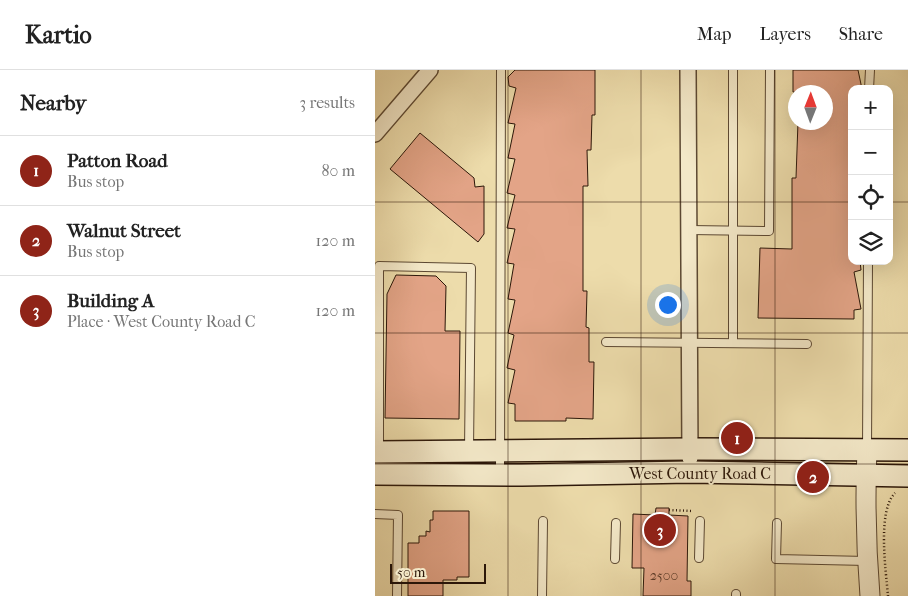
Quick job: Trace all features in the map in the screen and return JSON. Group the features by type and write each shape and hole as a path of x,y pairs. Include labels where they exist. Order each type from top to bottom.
{"main road":[{"name":"West County Road C","path":"377,452 690,449 908,450"},
{"name":"West County Road C","path":"375,474 496,475 690,472 866,475 903,483"}],"street":[{"path":"688,70 690,472"},
{"path":"377,129 427,71"},
{"path":"867,449 867,561 870,596"}],"lane":[{"path":"496,475 501,70"},
{"path":"733,70 733,343"},
{"path":"689,230 769,231 770,70"},
{"path":"869,85 870,70"},
{"path":"867,449 868,265"},
{"path":"377,452 379,266 471,268 469,452"},
{"path":"606,342 807,344"},
{"path":"375,514 398,515 397,596"},
{"path":"542,596 543,521"},
{"path":"699,558 700,521"},
{"path":"615,559 616,523"},
{"path":"777,523 776,559 867,561"}],"path":[{"path":"888,596 884,528 886,508 892,496 903,483"},
{"path":"669,510 693,511"}],"building":[{"path":"515,70 595,70 595,115 592,115 591,150 587,150 588,186 583,186 583,291 587,291 586,327 589,328 589,362 594,362 593,419 566,418 566,421 515,421 515,404 508,403 515,370 507,368 514,335 508,333 515,300 508,299 514,264 507,263 515,229 507,228 515,195 507,193 515,159 508,158 515,124 508,123 516,88 509,86 508,77"},
{"path":"793,70 858,70 861,85 848,85 848,265 860,265 861,270 854,272 861,309 854,310 854,319 758,318 760,248 792,249 792,178 796,178 798,130 833,130 833,85 793,85"},
{"path":"420,133 474,178 475,187 484,186 484,234 478,242 390,169"},
{"path":"396,275 436,276 446,286 445,331 460,331 459,419 385,418 387,294"},
{"path":"656,508 669,508 669,515 688,516 687,581 691,581 691,596 643,596 644,568 632,568 633,514 655,515"},
{"path":"433,511 469,511 469,577 457,577 457,580 443,580 443,596 408,596 408,543 419,543 419,536 426,536 426,531 430,532 430,520 433,520"}],"place":[{"name":"Patton Road","path":"737,438"},
{"name":"Walnut Street","path":"813,477"},
{"name":"Building A","path":"660,530"}]}
